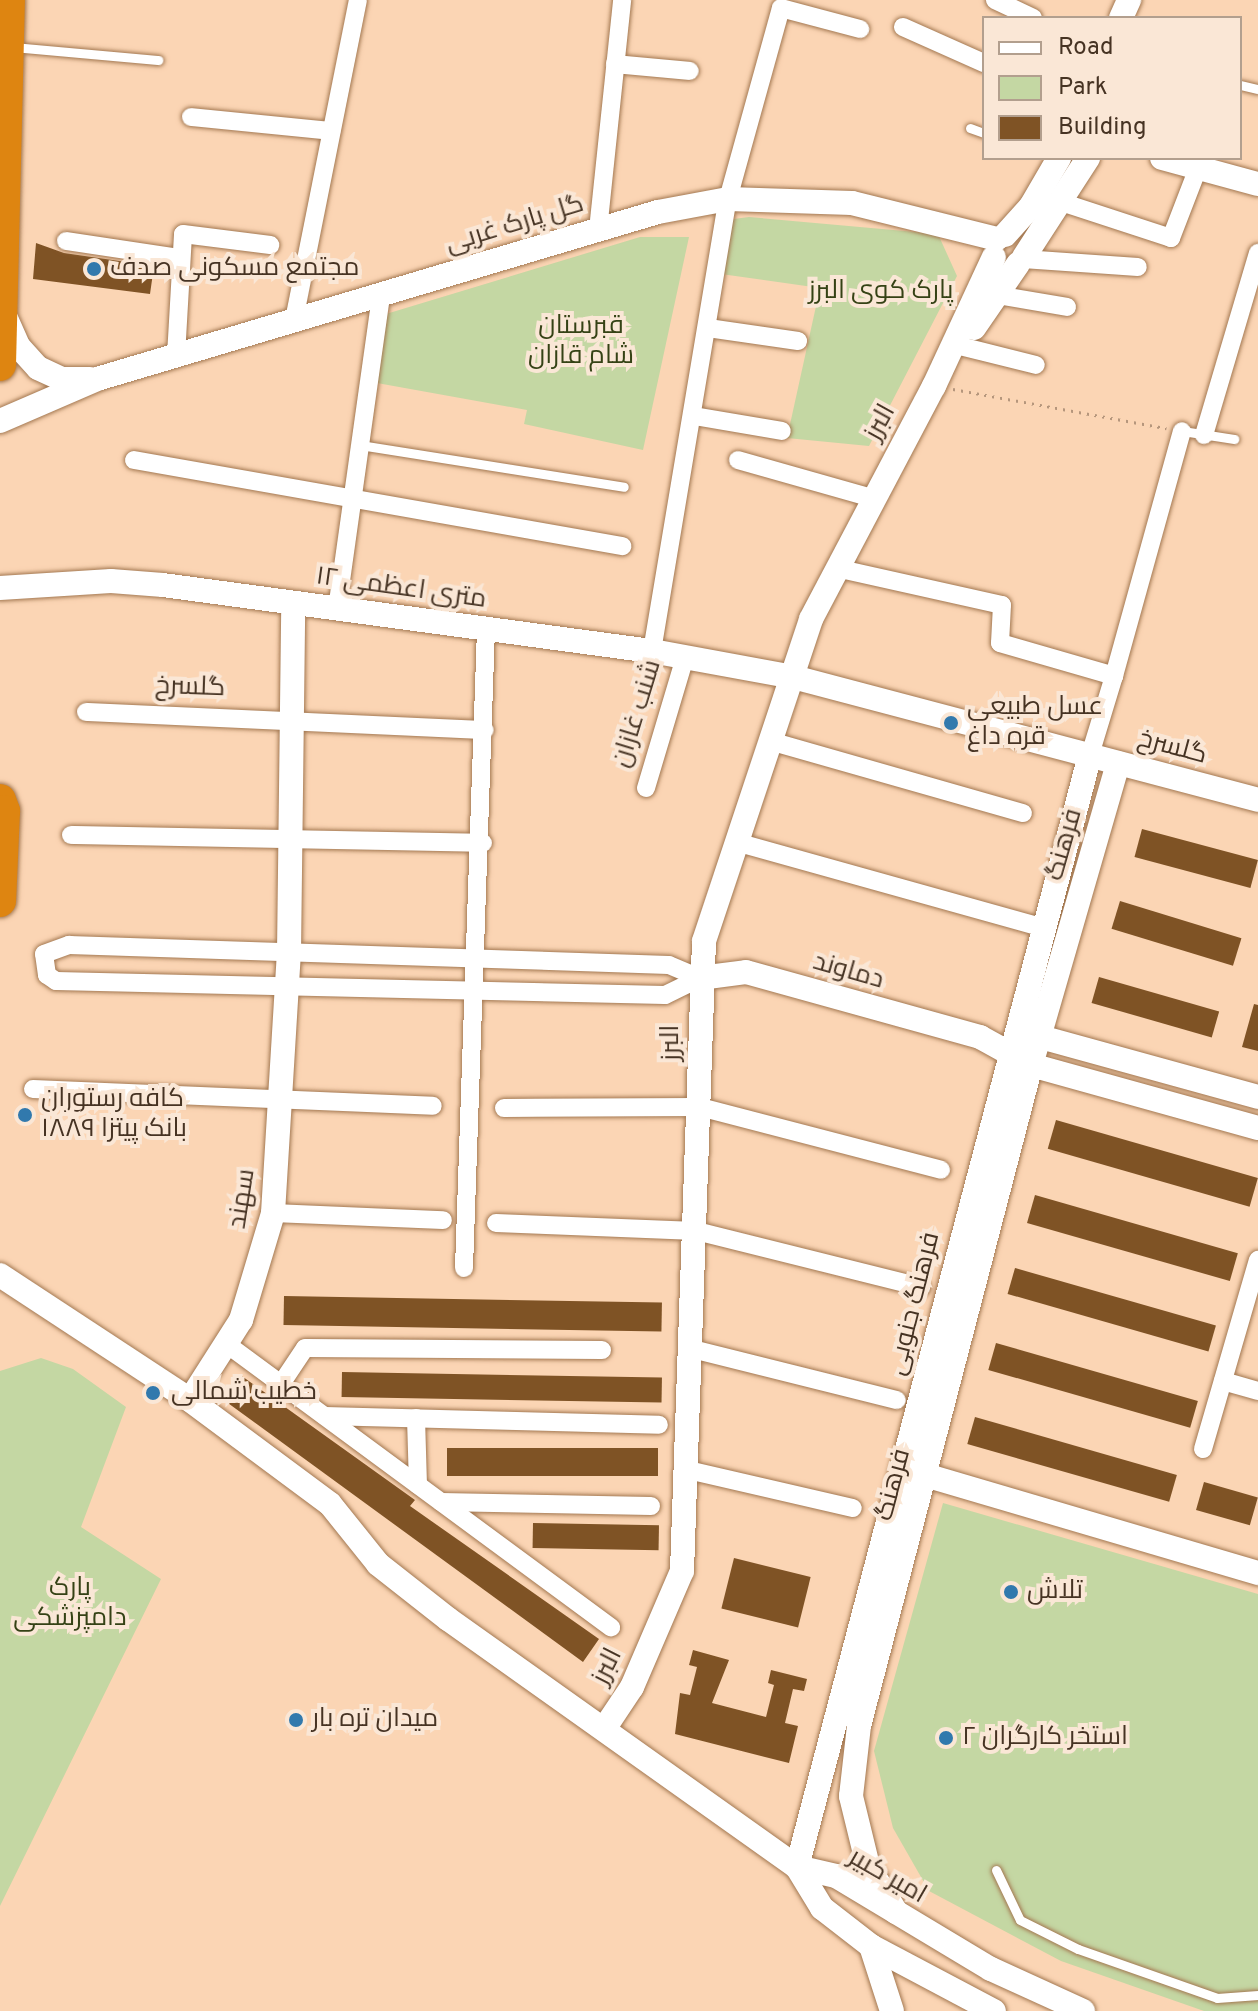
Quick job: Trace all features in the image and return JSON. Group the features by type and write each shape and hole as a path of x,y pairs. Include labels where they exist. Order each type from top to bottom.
{"highway":[{"path":"0,365 9,0"},
{"path":"0,800 0,901"}],"main road":[{"name":"البرز","path":"934,386 997,245 1031,206 1058,160"},
{"name":"البرز","path":"604,1729 632,1687 682,1571 700,1107 700,978 704,941 811,619 872,498 934,386 1022,260 1087,160"},
{"path":"1169,160 1258,184"},
{"name":"گل پارک غربی","path":"97,379 598,230 728,199 852,203 957,228 997,245 1000,264 1022,260"},
{"path":"2,310 19,347 38,368 62,379 97,379"},
{"path":"0,421 97,379"},
{"name":"۱۲ متری اعظمی","path":"0,588 111,581 652,651 793,677"},
{"path":"289,953 293,603"},
{"name":"گلسرخ","path":"793,677 1258,800"},
{"name":"فرهنگ جنوبی","path":"797,1867 914,1472 1008,1055 1028,1033 1043,928 1090,755"},
{"name":"فرهنگ","path":"897,1914 868,1866 851,1796 859,1726 914,1472 1031,1065 1028,1033 1118,763"},
{"name":"سهند","path":"190,1400 228,1345 258,1271 273,1213 283,1100 289,953"},
{"name":"دماوند","path":"700,978 746,972 980,1037"},
{"path":"980,1037 1028,1033 1258,1097"},
{"path":"980,1037 1031,1065 1258,1128"},
{"path":"0,1275 190,1400 330,1504 378,1564 797,1867"},
{"path":"914,1472 1258,1573"},
{"name":"امیر کبیر","path":"797,1867 836,1876 991,1969 1083,2011"},
{"name":"امیر کبیر","path":"797,1867 822,1908 871,1946 979,2008"},
{"path":"871,1946 892,2011"},
{"path":"979,2008 991,1969"}],"street":[{"path":"294,320 358,0"},
{"path":"598,230 622,0"},
{"path":"995,0 1029,16"},
{"path":"652,651 694,416 728,199 781,8 860,29"},
{"path":"903,27 982,62"},
{"path":"615,64 690,71"},
{"path":"191,117 331,131"},
{"path":"1058,201 1171,238 1198,168"},
{"path":"176,356 175,316 183,234 270,245"},
{"path":"66,241 180,258"},
{"path":"1204,435 1258,253"},
{"path":"1022,260 1138,267"},
{"path":"337,609 381,294"},
{"path":"997,295 1067,307"},
{"path":"708,328 798,341"},
{"path":"960,346 1036,365"},
{"path":"694,416 782,431"},
{"path":"1090,755 1182,431"},
{"path":"134,460 622,546"},
{"path":"738,460 872,498"},
{"path":"836,568 1002,605 1000,643 1114,676"},
{"path":"464,1268 483,843 486,628"},
{"name":"شنب غازان","path":"646,788 685,657"},
{"name":"گلسرخ","path":"86,712 485,730"},
{"path":"770,741 1023,813"},
{"path":"71,835 483,843"},
{"path":"736,842 1043,928"},
{"path":"69,945 669,965 700,978 665,995 474,992 70,983 47,975 43,964 53,947 69,945"},
{"path":"33,1089 433,1106"},
{"path":"504,1108 700,1107 941,1170"},
{"path":"273,1213 443,1220"},
{"path":"496,1223 696,1231 921,1287"},
{"path":"1203,1449 1258,1260"},
{"path":"228,1345 611,1627"},
{"path":"281,1384 305,1348 602,1350"},
{"path":"692,1349 897,1400"},
{"path":"1223,1381 1258,1391"},
{"path":"325,1416 659,1425"},
{"path":"416,1418 418,1485"},
{"path":"688,1470 853,1508"},
{"path":"441,1502 651,1506"}],"lane":[{"path":"9,47 158,60"},
{"path":"970,128 982,132"},
{"path":"1182,431 1234,439"},
{"path":"360,445 624,487"},
{"path":"996,1870 1020,1920 1078,1949 1217,1998 1258,1995"}],"path":[{"path":"934,386 1182,431"}],"green space":[{"name":"پارک کوی البرز","path":"749,217 938,234 957,276 869,446 787,438 820,288 721,274 726,220"},
{"name":"قبرستان شام قازان","path":"640,237 689,237 643,450 524,424 527,410 377,383 386,314"},
{"name":"پارک دامپزشکی","path":"41,1358 73,1369 126,1407 81,1527 161,1579 0,1906 0,1371"},
{"path":"943,1503 1258,1594 1258,2011 1204,2011 1061,1961 929,1891 893,1828 874,1751"}],"building":[{"name":"مجتمع مسکونی صدف","path":"36,243 64,253 154,266 150,294 33,279"},
{"path":"1142,829 1258,860 1250,888 1134,857"},
{"path":"1120,901 1241,938 1233,966 1112,929"},
{"path":"1099,977 1219,1011 1212,1037 1092,1003"},
{"path":"1254,1004 1258,1005 1258,1051 1242,1047"},
{"path":"1056,1120 1258,1178 1250,1207 1048,1149"},
{"path":"1035,1195 1238,1253 1230,1281 1027,1223"},
{"path":"1015,1268 1216,1326 1208,1352 1008,1294"},
{"path":"284,1296 662,1303 661,1332 283,1325"},
{"path":"996,1343 1198,1401 1190,1428 988,1370"},
{"path":"342,1372 662,1378 662,1403 342,1397"},
{"path":"239,1374 415,1500 410,1506 599,1639 583,1662 221,1398"},
{"path":"975,1417 1177,1475 1169,1502 967,1444"},
{"path":"447,1448 658,1448 658,1476 447,1476"},
{"path":"1204,1482 1258,1497 1250,1525 1196,1510"},
{"path":"533,1523 659,1525 659,1550 533,1548"},
{"path":"734,1558 811,1577 798,1628 721,1608"},
{"path":"693,1650 729,1660 712,1703 766,1717 774,1685 768,1683 771,1670 807,1679 804,1691 793,1689 785,1723 798,1726 789,1763 675,1734 680,1693 690,1695 697,1667 689,1665"}],"place":[{"name":"مجتمع مسکونی صدف","path":"94,269"},
{"name":"عسل طبیعی قره داغ","path":"951,723"},
{"name":"کافه رستوران بانک پیتزا ۱۸۸۹","path":"25,1115"},
{"name":"خطیب شمالی","path":"153,1393"},
{"name":"تلاش","path":"1011,1592"},
{"name":"میدان تره بار","path":"296,1720"},
{"name":"استخر کارگران ۲","path":"946,1738"}]}
